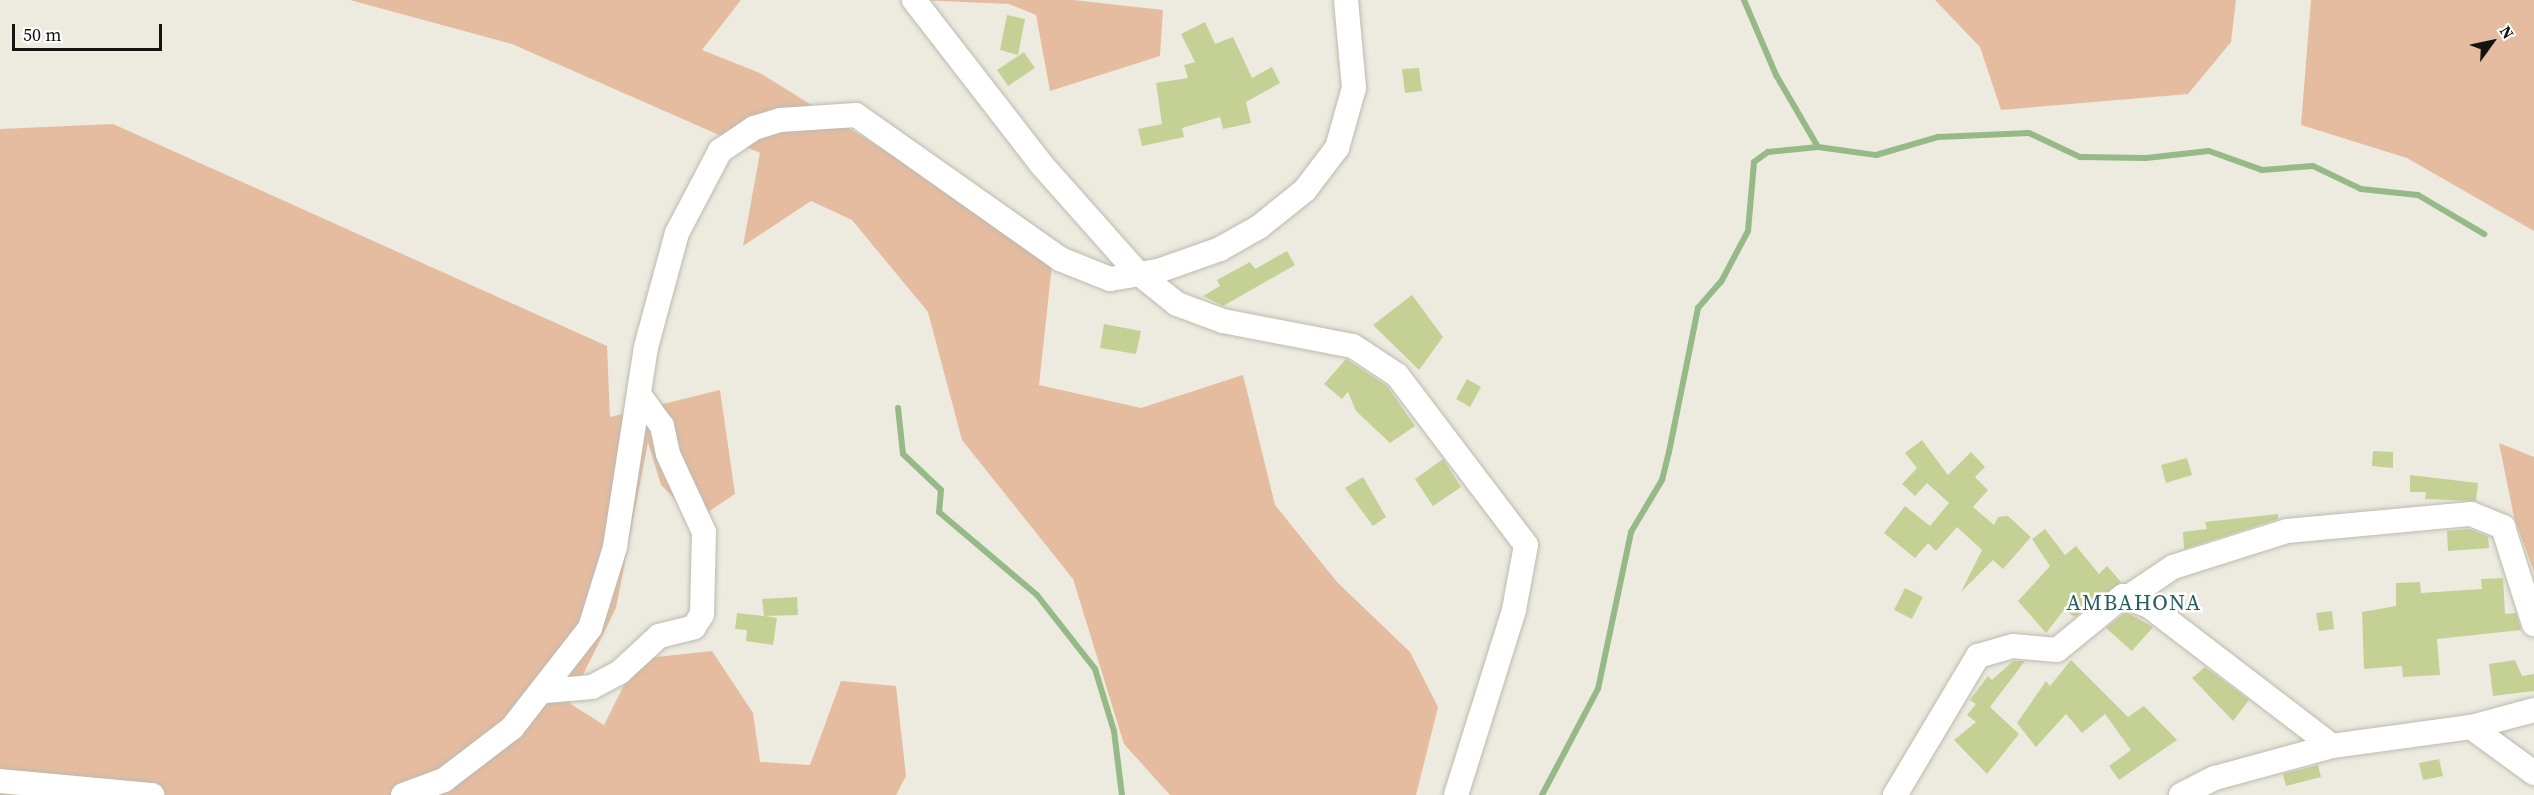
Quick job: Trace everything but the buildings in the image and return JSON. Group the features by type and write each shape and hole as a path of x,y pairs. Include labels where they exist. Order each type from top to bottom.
{"street":[{"path":"914,0 1041,164 1137,272 1177,304 1223,321 1299,331 1353,346 1397,375 1526,545 1514,610 1456,795"},
{"path":"403,795 436,784 479,757 545,691 590,628 606,591 639,394 676,233 699,185 720,151 754,128 780,120 856,115 1060,259 1110,279 1137,272 1158,272 1220,249 1259,226 1317,176 1337,148 1354,88 1346,0"},
{"path":"545,691 592,687 620,672 659,636 694,627 702,614 704,532 668,454 662,426 639,394"},
{"path":"1895,795 1978,656 2013,646 2057,650 2123,596 2130,596 2173,567 2287,531 2471,514 2503,527 2534,624"},
{"path":"2130,596 2332,746"},
{"path":"2181,795 2215,778 2332,746 2471,727 2534,710"},
{"path":"2471,727 2534,773"},
{"path":"0,781 152,795"}],"shaded area":[{"path":"350,0 741,0 702,50 760,73 926,176 1052,265 1039,385 1141,408 1243,375 1275,505 1337,582 1410,652 1438,707 1416,795 1170,795 1124,744 1073,579 962,440 928,312 852,220 811,201 743,246 760,153 512,44"},
{"path":"918,0 1073,0 1163,10 1160,56 1050,91 1036,15 1009,4"},
{"path":"1935,0 2236,0 2231,42 2188,94 2001,110 1980,47"},
{"path":"2311,0 2534,0 2534,231 2407,158 2301,125"},
{"path":"113,124 607,346 610,417 720,390 735,494 696,520 661,485 648,442 616,608 569,703 604,725 637,659 712,651 753,713 760,762 810,765 841,681 896,686 906,776 896,795 0,795 0,129"},
{"path":"2499,443 2534,457 2534,572 2514,517"}],"waterway":[{"path":"1744,0 1776,75 1818,147"},
{"path":"1542,795 1598,689 1631,532 1662,480 1698,308 1721,282 1748,231 1754,162 1768,152 1818,147 1876,155 1938,137 2029,133 2080,157 2146,158 2209,151 2262,170 2313,166 2361,189 2418,195 2484,234"},
{"path":"898,408 903,454 941,490 939,512 1037,595 1095,669 1114,731 1122,795"}],"district":[{"name":"AMBAHONA","path":"2134,603"}]}
